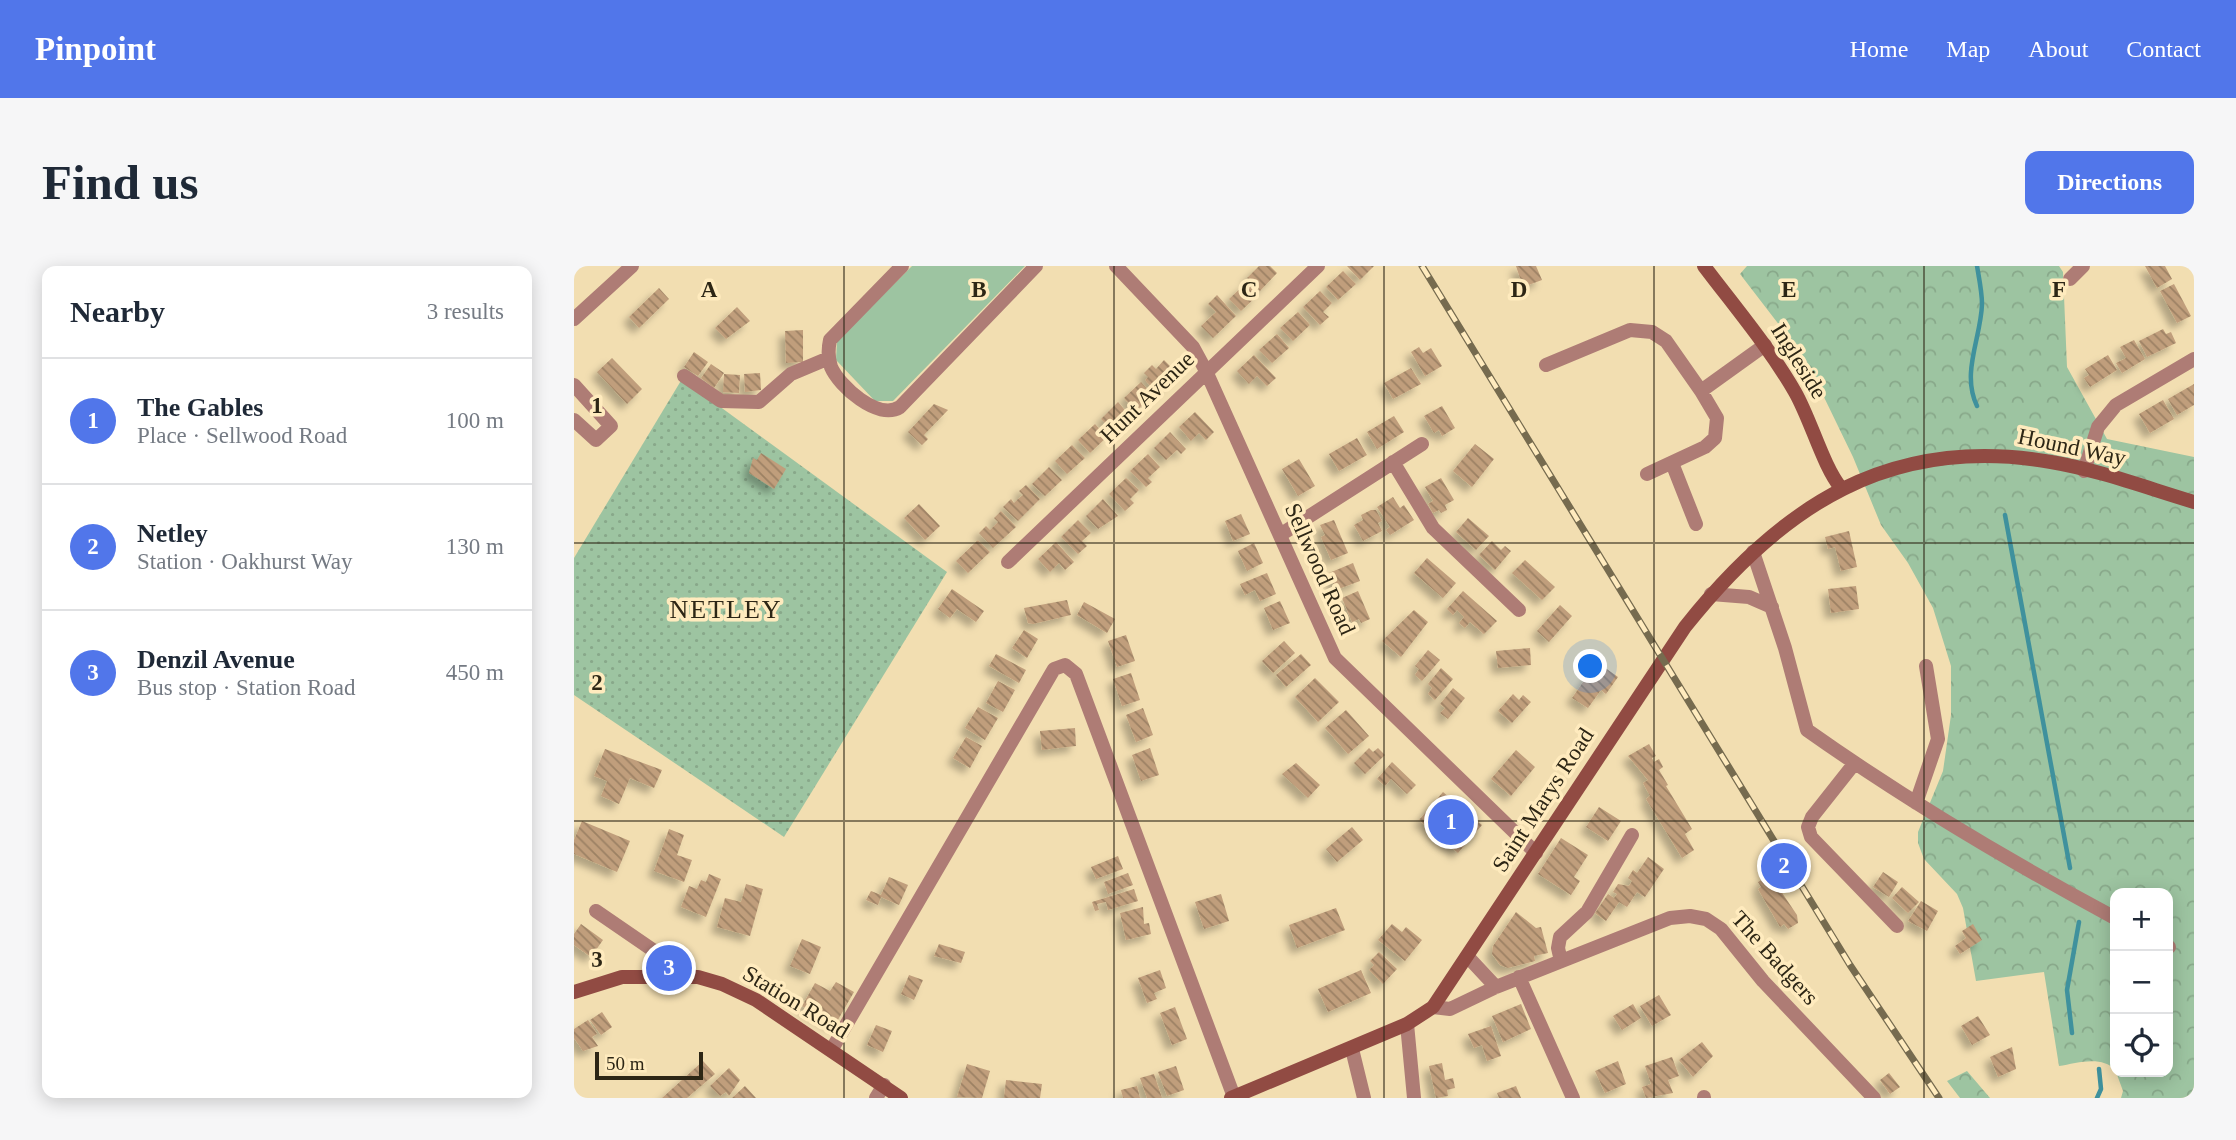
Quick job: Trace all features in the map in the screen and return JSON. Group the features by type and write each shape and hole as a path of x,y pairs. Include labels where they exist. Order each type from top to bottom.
{"street":[{"path":"574,319 632,266"},
{"path":"902,266 830,340 829,358 832,369 868,406 894,411 1036,266"},
{"name":"Sellwood Road","path":"1116,266 1193,347 1335,658 1536,853"},
{"name":"Hunt Avenue","path":"1008,562 1318,266"},
{"name":"Ingleside","path":"1704,266 1765,345 1799,400 1831,475 1841,488"},
{"path":"2070,279 2083,266"},
{"path":"1546,365 1630,330 1652,332 1666,341 1717,418 1715,438 1704,447 1647,474"},
{"path":"1701,391 1765,345"},
{"path":"684,376 721,401 760,402 791,374 829,358"},
{"path":"2084,471 2098,428 2116,405 2194,359"},
{"path":"574,386 611,426 596,440 574,420"},
{"path":"1280,535 1422,444"},
{"name":"Hound Way","path":"1753,552 1779,527 1841,488 1894,468 1970,455 2027,458 2194,502"},
{"path":"1393,462 1433,528 1519,610"},
{"path":"1672,463 1696,524"},
{"path":"1753,552 1772,607 1807,730 1916,803 2031,873 2110,915"},
{"name":"Saint Marys Road","path":"1407,1024 1433,1007 1685,627 1711,594 1753,552"},
{"path":"1711,594 1749,597 1772,607"},
{"path":"832,1049 1054,669 1065,660 1076,674 1233,1097 1407,1024 1414,1098"},
{"path":"1916,803 1938,739 1926,666"},
{"path":"1854,764 1812,817 1808,827 1811,837 1897,926"},
{"path":"1433,1007 1450,1009 1561,961 1558,948 1560,937 1587,912 1632,835"},
{"path":"596,911 663,957 666,975"},
{"name":"The Badgers","path":"1561,961 1670,918 1690,916 1706,919 1721,929 1763,981 1874,1098"},
{"path":"1468,957 1496,987"},
{"name":"Station Road","path":"574,992 622,977 698,977 722,984 756,1000 832,1049 880,1092 901,1098"},
{"path":"1519,977 1573,1098"},
{"path":"1352,1049 1364,1098"}],"green space":[{"path":"912,266 1025,266 893,401 875,401 836,360 837,341"},
{"path":"1747,266 2059,266 2063,272 2067,367 2107,439 2194,457 2194,1098 2121,1098 2123,1091 2118,1077 2173,1077 2173,888 2110,888 2110,1065 2096,1061 2059,1066 2044,972 1976,981 1963,908 1957,894 1924,859 1918,843 1918,832 1943,771 1951,715 1951,666 1933,608 1908,563 1881,525 1853,457 1806,360 1740,274"},
{"path":"682,379 947,572 784,837 574,695 574,558"},
{"path":"1967,1071 1990,1098 1960,1098 1947,1081"}],"building":[{"path":"1259,266 1270,266 1277,273 1260,291 1247,278"},
{"path":"1347,266 1374,266 1360,280"},
{"path":"1516,266 1536,266 1542,280 1523,287"},
{"path":"2145,266 2165,266 2172,279 2157,288"},
{"path":"1343,271 1356,284 1338,300 1326,287"},
{"path":"1246,283 1258,295 1241,311 1229,299"},
{"path":"2174,284 2191,316 2177,323 2160,291"},
{"path":"659,288 669,299 639,328 629,317"},
{"path":"1320,291 1332,303 1323,312 1329,317 1320,325 1303,307"},
{"path":"1217,295 1236,316 1213,338 1201,326 1216,312 1208,304"},
{"path":"737,307 750,321 726,339 715,328"},
{"path":"1298,312 1310,325 1293,341 1280,328"},
{"path":"2163,329 2166,334 2171,332 2176,343 2147,357 2139,341"},
{"path":"803,330 803,362 786,363 785,331"},
{"path":"1277,334 1289,348 1272,363 1259,350"},
{"path":"2134,340 2145,359 2122,373 2116,363 2126,358 2120,347"},
{"path":"1419,347 1423,353 1431,348 1442,366 1425,376 1411,352"},
{"path":"694,352 708,362 698,376 684,367"},
{"path":"1254,355 1276,378 1267,386 1257,376 1249,384 1237,371"},
{"path":"2108,355 2117,370 2090,387 2084,378 2089,375 2085,369"},
{"path":"612,358 642,389 627,404 597,372"},
{"path":"1164,360 1177,373 1157,393 1145,380 1148,377 1144,373 1152,365 1156,369"},
{"path":"711,364 724,373 714,388 701,378"},
{"path":"1411,368 1421,384 1393,399 1384,383"},
{"path":"760,373 761,390 745,392 744,374"},
{"path":"724,374 740,375 739,393 723,392"},
{"path":"1141,382 1153,395 1136,411 1124,398"},
{"path":"2194,384 2194,405 2177,415 2168,399"},
{"path":"2163,400 2174,419 2150,433 2139,414"},
{"path":"1118,402 1129,415 1113,431 1101,419"},
{"path":"934,404 948,410 924,435 928,439 922,445 908,432"},
{"path":"1442,406 1455,428 1442,436 1439,430 1434,433 1424,416"},
{"path":"1195,412 1214,432 1206,440 1199,433 1191,441 1179,427"},
{"path":"1394,416 1404,432 1377,449 1367,432"},
{"path":"1095,424 1107,437 1090,453 1078,440"},
{"path":"1170,432 1186,449 1181,454 1177,450 1166,460 1154,448"},
{"path":"1357,438 1367,455 1339,471 1329,454"},
{"path":"1475,444 1494,459 1472,487 1453,471"},
{"path":"1072,445 1085,458 1067,474 1055,461"},
{"path":"761,453 786,469 774,489 749,473 753,458 757,460"},
{"path":"1148,454 1160,467 1148,478 1152,482 1146,487 1130,471"},
{"path":"1299,459 1315,486 1298,496 1282,469"},
{"path":"1049,467 1062,480 1045,496 1032,484"},
{"path":"1126,478 1139,490 1130,499 1134,503 1125,511 1109,494"},
{"path":"1441,478 1454,500 1445,505 1447,510 1433,513 1428,504 1433,501 1425,487"},
{"path":"1026,485 1040,499 1018,521 1003,507 1011,499 1014,503 1023,495 1019,491"},
{"path":"1393,497 1400,508 1404,505 1414,520 1390,535 1386,530 1390,527 1377,507"},
{"path":"1103,499 1118,516 1098,529 1086,516"},
{"path":"919,504 940,526 925,540 904,518"},
{"path":"1376,510 1382,521 1378,523 1382,531 1363,541 1354,525 1363,520 1361,515"},
{"path":"1001,511 1016,527 993,548 979,533 986,526 990,530 998,522 994,518"},
{"path":"1241,514 1250,534 1233,541 1225,521"},
{"path":"1468,518 1489,536 1476,550 1456,532"},
{"path":"1078,520 1091,533 1082,541 1087,546 1078,554 1061,537"},
{"path":"1334,520 1348,553 1331,560 1321,537 1325,535 1320,525"},
{"path":"1849,531 1857,567 1841,571 1835,547 1828,549 1825,537"},
{"path":"978,540 990,552 968,573 956,561"},
{"path":"1492,541 1501,550 1505,546 1511,551 1495,570 1479,555"},
{"path":"1056,542 1074,562 1065,570 1059,563 1050,572 1038,559"},
{"path":"1254,543 1263,563 1247,571 1238,551"},
{"path":"1427,558 1456,583 1443,598 1414,573"},
{"path":"1525,560 1555,587 1542,600 1512,573"},
{"path":"1353,563 1360,581 1336,590 1329,573"},
{"path":"1267,573 1276,594 1260,601 1255,590 1245,595 1240,584"},
{"path":"1856,586 1859,609 1831,613 1828,589"},
{"path":"952,589 984,611 976,622 957,609 950,618 938,609"},
{"path":"1358,591 1370,619 1361,623 1359,619 1352,622 1342,598"},
{"path":"1463,591 1497,621 1484,634 1470,622 1465,628 1459,623 1464,617 1457,610 1453,615 1447,609"},
{"path":"1067,600 1071,615 1028,623 1024,608"},
{"path":"1280,601 1290,623 1273,630 1264,608"},
{"path":"1084,602 1115,619 1107,633 1077,615"},
{"path":"1560,605 1572,616 1549,642 1537,631"},
{"path":"1414,610 1428,622 1401,657 1382,641"},
{"path":"1024,630 1038,639 1027,658 1012,648"},
{"path":"1126,635 1135,661 1117,667 1108,641"},
{"path":"1284,641 1295,653 1273,673 1262,661"},
{"path":"1530,648 1531,665 1498,668 1496,651"},
{"path":"1428,650 1440,660 1422,681 1415,675 1419,669 1415,666"},
{"path":"996,654 1026,670 1019,683 989,666"},
{"path":"1301,654 1311,665 1286,687 1276,675"},
{"path":"1597,662 1618,677 1606,694 1601,690 1588,708 1572,698"},
{"path":"1441,668 1453,679 1435,700 1428,694 1432,688 1428,684"},
{"path":"1131,673 1140,700 1122,706 1113,679"},
{"path":"1315,678 1339,702 1318,722 1295,697"},
{"path":"998,681 1015,690 1003,712 986,703"},
{"path":"1453,688 1465,698 1448,719 1440,713 1445,708 1440,704"},
{"path":"1513,694 1519,700 1523,695 1531,702 1512,723 1498,711"},
{"path":"978,707 998,718 985,740 965,728"},
{"path":"1143,708 1153,735 1136,742 1126,715"},
{"path":"1346,710 1369,736 1348,754 1325,728"},
{"path":"1075,728 1076,746 1042,750 1040,731"},
{"path":"966,737 982,746 970,768 953,758"},
{"path":"1649,744 1656,756 1652,758 1654,762 1659,759 1663,767 1659,770 1668,785 1666,786 1692,829 1685,834 1694,850 1682,858 1646,799 1650,796 1643,783 1648,780 1628,756"},
{"path":"1150,748 1159,775 1141,781 1132,755"},
{"path":"1369,748 1373,752 1378,748 1385,755 1365,774 1354,763"},
{"path":"605,749 662,770 654,788 630,778 619,804 601,796 607,781 594,776"},
{"path":"1516,750 1535,767 1511,796 1491,779"},
{"path":"1392,762 1416,785 1407,794 1391,779 1385,786 1377,779"},
{"path":"1296,763 1320,785 1308,798 1282,774"},
{"path":"1443,792 1482,825 1458,853 1419,820"},
{"path":"1599,807 1621,821 1608,841 1586,827"},
{"path":"582,821 630,841 617,872 574,854 574,840"},
{"path":"1352,827 1363,840 1337,862 1326,849"},
{"path":"669,829 684,835 677,855 692,860 684,882 654,871"},
{"path":"1561,838 1588,855 1574,877 1580,881 1571,895 1538,874"},
{"path":"1118,856 1123,869 1096,879 1091,867"},
{"path":"1648,857 1664,869 1645,897 1637,892 1627,907 1619,902 1606,921 1595,913 1608,894 1614,898 1617,894 1613,892 1618,884 1629,886 1632,881 1628,878 1633,870 1637,873"},
{"path":"1883,872 1898,882 1889,897 1873,887"},
{"path":"1128,873 1133,885 1108,894 1104,882"},
{"path":"709,874 721,879 706,917 681,907 689,886 697,889 701,880 706,882"},
{"path":"1770,875 1797,915 1798,923 1788,929 1784,924 1780,927 1758,889 1761,887 1758,882"},
{"path":"889,877 908,885 899,905 881,897 878,905 866,900 871,891 881,895"},
{"path":"746,884 763,889 750,936 717,927 725,898 741,902"},
{"path":"1902,887 1919,902 1908,913 1892,898"},
{"path":"1134,889 1138,901 1108,910 1106,902 1097,904 1099,910 1095,911 1092,902"},
{"path":"1221,894 1229,921 1204,929 1195,902"},
{"path":"1921,901 1938,911 1927,931 1908,921"},
{"path":"1143,907 1144,924 1149,923 1151,934 1126,940 1120,913"},
{"path":"1336,908 1345,930 1297,948 1289,925"},
{"path":"1516,912 1536,928 1541,927 1548,953 1534,956 1535,961 1508,968 1500,965 1492,954 1493,946"},
{"path":"581,924 603,940 591,957 574,945 574,934"},
{"path":"1392,924 1402,932 1406,927 1422,940 1405,961 1378,940"},
{"path":"1973,924 1982,940 1960,954 1955,946 1966,938 1962,931"},
{"path":"802,939 821,947 810,974 790,966"},
{"path":"939,944 965,952 961,963 934,956"},
{"path":"1379,952 1397,969 1383,984 1369,970 1374,965 1370,961"},
{"path":"1160,970 1166,988 1154,993 1157,999 1147,1003 1138,978"},
{"path":"1361,970 1371,993 1328,1012 1318,989"},
{"path":"909,975 923,980 914,1000 901,994"},
{"path":"836,982 854,992 835,1025 802,1006 815,983 830,991"},
{"path":"1659,995 1671,1015 1652,1026 1640,1006"},
{"path":"1521,1004 1531,1029 1503,1042 1492,1016"},
{"path":"1633,1004 1641,1018 1622,1030 1613,1016"},
{"path":"1175,1007 1187,1039 1172,1045 1160,1013"},
{"path":"602,1012 612,1027 601,1035 590,1020"},
{"path":"1978,1016 1990,1035 1972,1045 1961,1026"},
{"path":"588,1020 597,1034 592,1037 598,1046 583,1051 574,1038 574,1029"},
{"path":"876,1025 892,1031 883,1052 867,1045"},
{"path":"1491,1026 1501,1056 1487,1061 1482,1045 1474,1048 1468,1034"},
{"path":"1702,1042 1713,1056 1693,1077 1679,1060"},
{"path":"2012,1047 2016,1069 1998,1077 1990,1057"},
{"path":"1672,1057 1679,1076 1668,1080 1673,1093 1646,1098 1642,1087 1651,1084 1645,1066"},
{"path":"703,1061 715,1074 687,1098 662,1098"},
{"path":"1618,1061 1626,1084 1605,1093 1595,1071"},
{"path":"1442,1063 1445,1080 1453,1078 1455,1088 1447,1090 1448,1096 1436,1098 1429,1066"},
{"path":"967,1064 990,1071 982,1098 957,1097"},
{"path":"1176,1066 1184,1090 1167,1096 1158,1072"},
{"path":"729,1068 740,1080 729,1096 726,1092 720,1096 710,1086"},
{"path":"1889,1073 1900,1087 1890,1094 1880,1080"},
{"path":"1154,1074 1162,1098 1147,1098 1140,1078"},
{"path":"1006,1080 1042,1084 1040,1098 1004,1098"},
{"path":"745,1086 756,1098 732,1098"},
{"path":"1137,1086 1140,1098 1123,1098 1121,1090"},
{"path":"1516,1086 1521,1098 1499,1098 1497,1093"}],"waterway":[{"path":"1977,266 1982,304 1971,381 1977,406"},
{"path":"2005,515 2070,868"},
{"path":"2072,1033 2067,990 2079,922"},
{"path":"2097,1098 2101,1089 2099,1069"}],"railway":[{"path":"1422,266 1850,965 1939,1098"}],"place":[{"name":"The Gables","path":"1451,822"},
{"name":"Netley","path":"1784,866"},
{"name":"Denzil Avenue","path":"669,968"}],"district":[{"name":"NETLEY","path":"726,609"}]}
